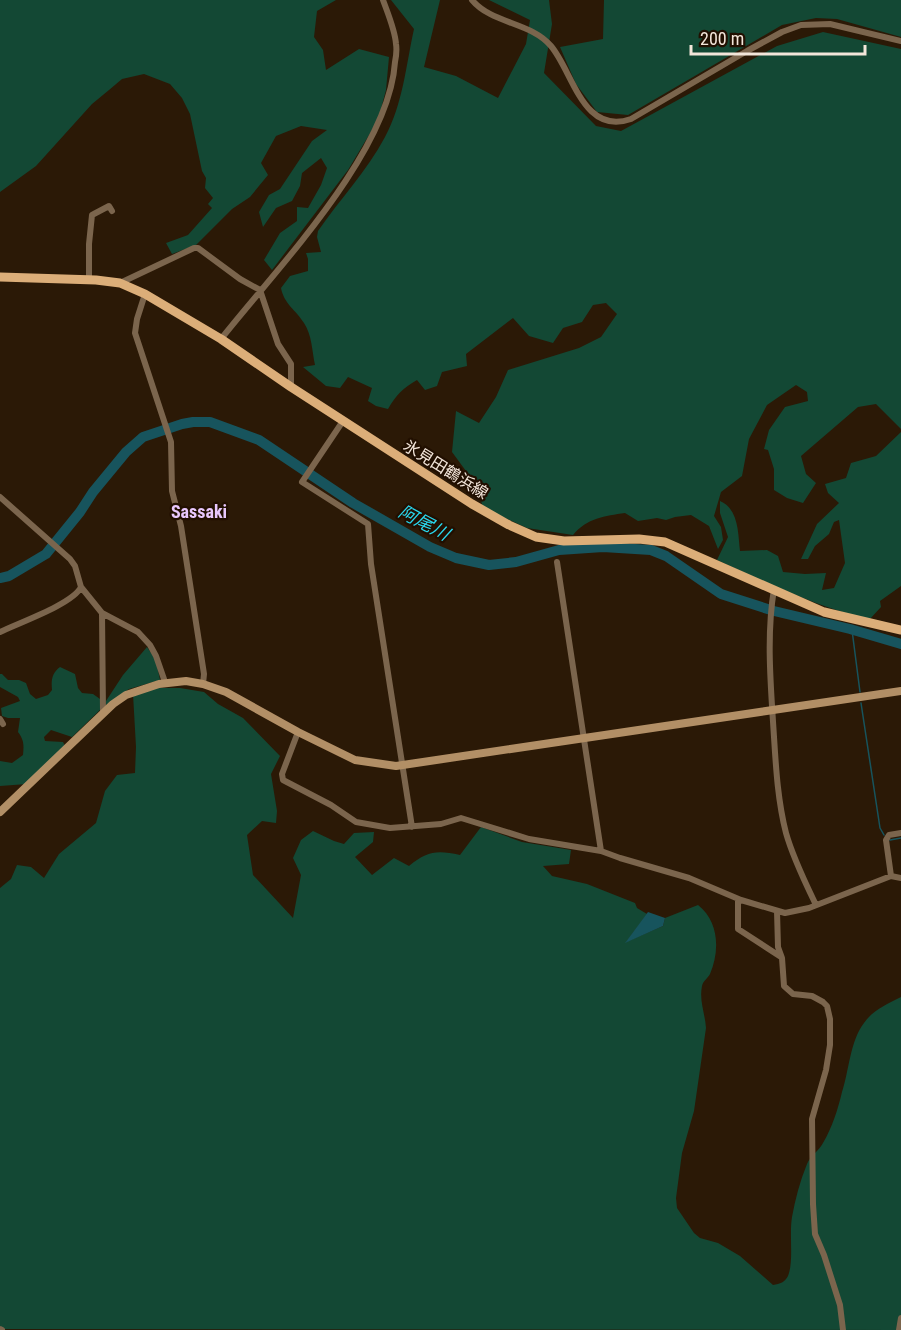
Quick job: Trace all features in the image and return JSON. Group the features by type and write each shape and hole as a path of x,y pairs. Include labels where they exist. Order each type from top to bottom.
{"main road":[{"name":"氷見田鶴浜線","path":"0,277 89,279 120,283 145,294 221,339 472,504 536,537 564,541 639,538 665,542 773,594 836,616 901,630"}],"street":[{"path":"221,339 325,208 361,156 381,120 394,82 397,45 383,0"},
{"path":"472,0 489,14 514,22 549,44 562,61 570,81 587,108 604,120 623,122 747,51 782,32 801,25 830,24 901,41"},
{"path":"89,279 92,215 109,206 112,211"},
{"path":"120,283 198,248 240,279 260,290 278,344 291,364 291,387"},
{"path":"145,294 135,333 171,442 172,491 187,561 204,674 203,684"},
{"path":"343,421 302,482 368,524 371,564 412,827"},
{"path":"0,497 65,554 75,566 81,587 102,613 138,632 156,656 165,682"},
{"path":"557,562 601,850"},
{"path":"0,632 58,606 79,591 81,587"},
{"path":"773,594 771,617 772,711 778,790 786,832 799,870 816,905"},
{"path":"102,613 103,712"},
{"path":"0,812 103,712 126,695 141,688 165,682 186,681 226,692 298,732 355,760 376,765 403,766 901,691"},
{"path":"298,732 282,774 283,780 331,805 356,822 384,828 412,827 441,824 461,818 529,839 601,850 620,858 689,878 738,899 785,913 800,911 891,876 901,879"},
{"path":"891,876 886,840 889,835 901,833"},
{"path":"738,899 738,929 782,958"},
{"path":"777,911 778,947 782,958 784,986 793,994 812,996 823,1002 827,1006 830,1019 830,1045 826,1070 812,1119 813,1204 815,1234 840,1305 843,1330"},
{"path":"899,1330 901,1318"}],"green space":[{"path":"0,0 336,0 317,11 314,37 323,50 326,70 359,49 389,57 386,90 378,120 348,170 272,270 264,260 280,233 297,221 297,207 308,208 321,185 327,168 321,158 302,173 300,186 292,201 276,208 263,227 259,212 269,195 280,189 312,141 327,130 301,126 276,136 261,163 268,175 250,197 232,209 196,245 172,254 166,243 188,235 212,208 208,204 213,198 205,188 206,178 202,171 190,114 182,98 170,84 144,74 122,79 92,104 36,166 0,192"},
{"path":"391,0 440,0 424,67 456,76 498,98 526,44 530,20 489,0 549,0 552,24 544,73 596,126 621,131 777,46 823,32 901,49 901,429 876,404 858,407 801,456 806,474 816,483 803,503 787,498 774,490 774,469 768,450 764,449 769,430 785,407 808,401 807,392 796,385 767,405 749,439 742,476 721,492 714,516 721,527 723,540 718,549 709,526 691,515 666,520 657,518 638,521 625,513 610,515 590,521 573,535 527,528 483,508 477,486 452,452 456,411 479,423 496,397 508,370 579,348 601,337 617,314 606,303 593,305 582,322 563,328 553,343 529,336 513,318 466,354 467,366 442,372 437,386 425,390 417,380 400,392 388,409 368,401 372,388 348,377 340,388 326,386 303,367 315,365 310,338 307,328 287,303 281,288 290,276 308,271 306,253 321,252 317,237 318,231 370,162 385,137 396,111 414,29"},
{"path":"604,0 901,0 901,37 837,19 816,18 782,25 628,115 597,112 576,84 560,47 603,39"},
{"path":"901,432 901,586 880,601 881,607 869,620 811,601 717,560 728,537 720,513 720,501 731,510 734,516 740,551 767,550 778,556 783,572 826,573 822,590 834,588 845,563 839,520 834,522 829,534 815,546 808,559 801,559 817,524 839,503 828,493 825,484 846,478 851,463 876,456"},
{"path":"147,647 156,660 160,680 129,689 106,705 106,701 123,675"},
{"path":"60,667 75,674 78,688 82,693 93,694 100,699 101,709 72,737 51,730 44,737 45,741 63,742 65,746 27,784 0,786 0,761 12,763 23,755 23,748 18,732 20,718 2,716 1,708 20,701 18,697 0,687 0,674 8,680 19,680 26,683 30,694 36,699 48,695 52,690 53,677"},
{"path":"152,688 180,688 204,692 218,704 243,718 280,756 271,774 277,811 276,823 262,821 247,835 253,875 293,918 301,875 293,858 301,840 313,831 344,844 354,833 374,832 373,842 355,857 372,875 394,858 409,866 421,857 433,853 445,852 460,855 481,827 522,842 571,850 569,864 543,866 552,876 587,884 635,903 637,908 647,914 626,942 663,926 665,918 698,905 710,919 714,928 716,946 710,974 703,983 701,991 706,1028 694,1111 682,1153 676,1198 677,1208 700,1238 718,1243 740,1256 773,1285 782,1282 788,1276 791,1263 792,1217 798,1190 808,1161 821,1146 832,1125 859,1030 872,1014 901,997 901,1330 0,1329 0,888 11,879 17,865 31,867 44,878 59,854 96,823 105,791 117,775 135,773 133,694"}],"water":[{"path":"648,912 665,918 663,926 625,943"}],"waterway":[{"name":"阿尾川","path":"0,578 9,576 46,554 126,452 143,437 182,424 210,422 259,440 353,503 430,547 456,558 489,565 516,562 559,550 603,547 651,550 666,556 721,594 774,611 901,644"},
{"path":"852,630 860,692"},
{"path":"861,703 880,828 884,835"},
{"path":"890,840 901,838"}],"district":[{"name":"Sassaki","path":"199,512"}]}
